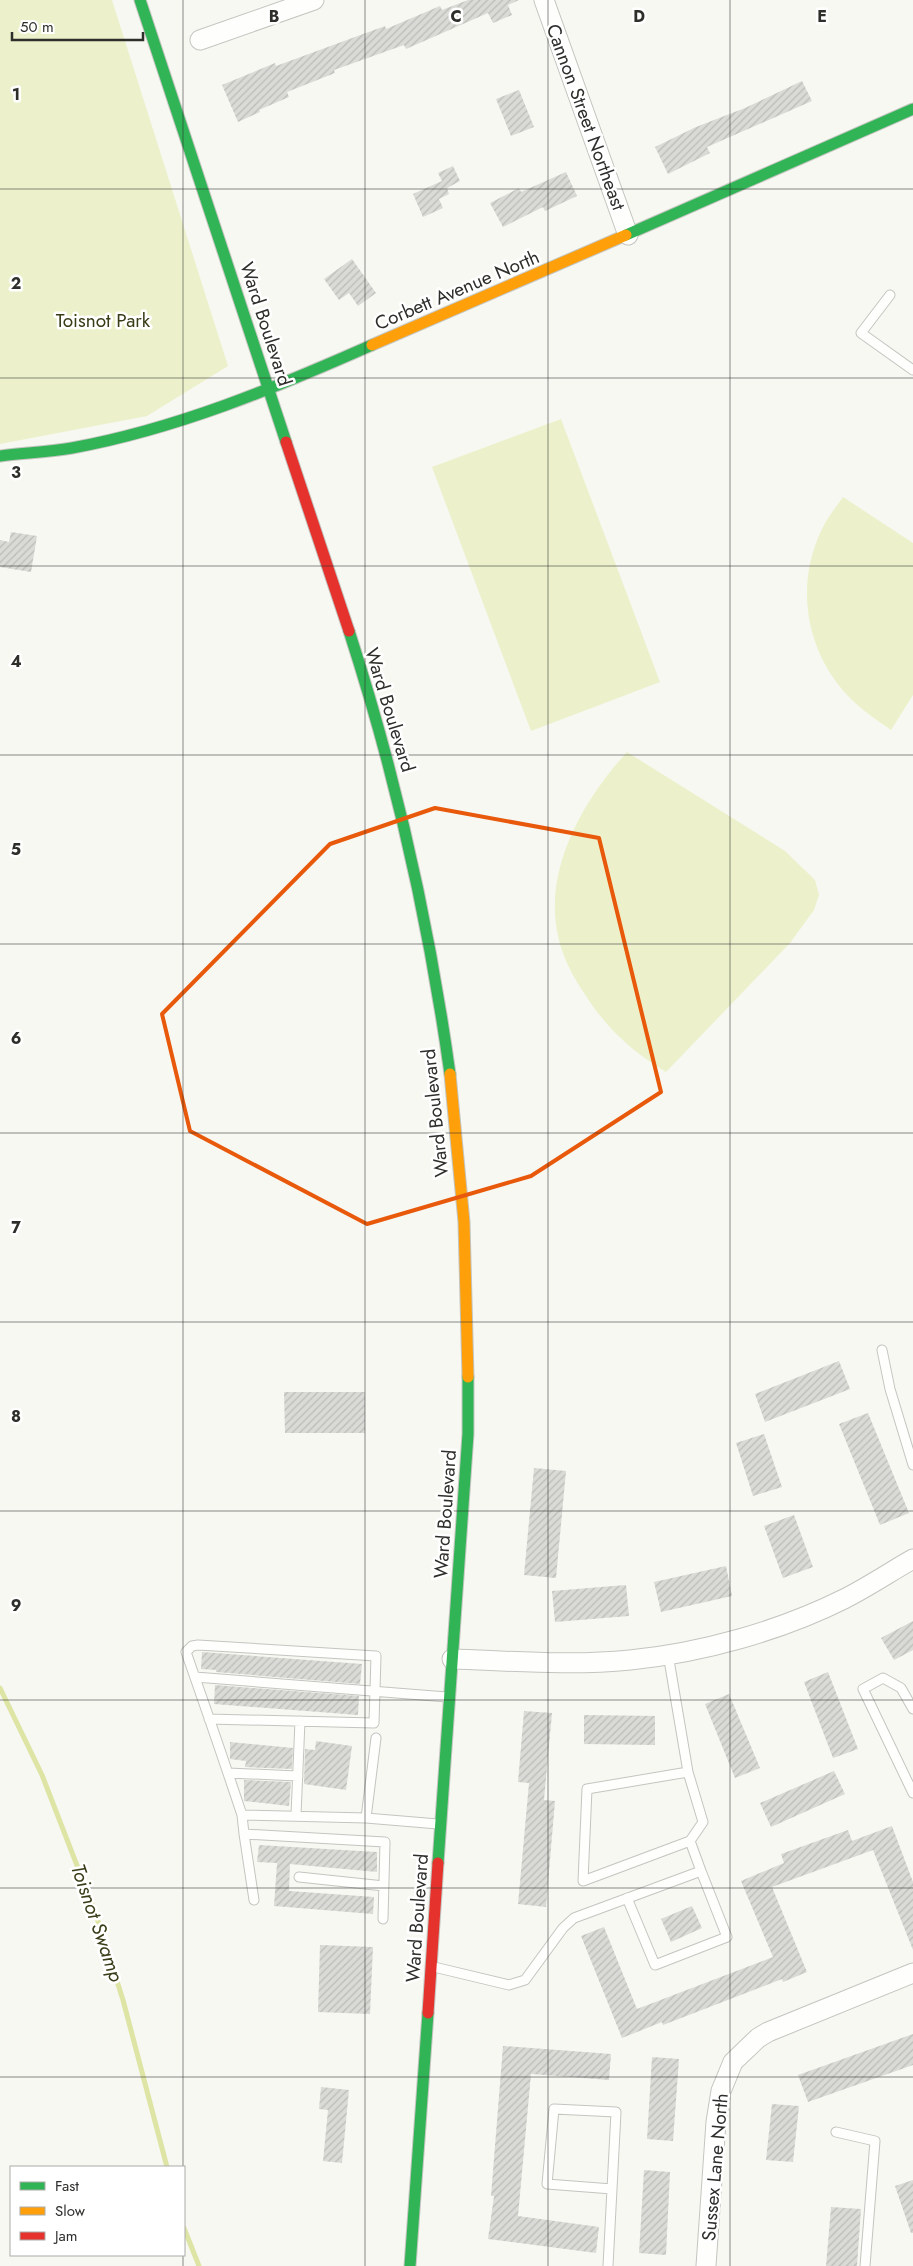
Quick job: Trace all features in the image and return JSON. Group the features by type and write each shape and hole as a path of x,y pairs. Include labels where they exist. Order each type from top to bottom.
{"main road":[{"name":"Ward Boulevard","path":"140,0 348,628 389,766 409,841 443,1028 459,1151 468,1348 468,1434 410,2266"},
{"name":"Corbett Avenue North","path":"0,456 70,448 116,439 162,427 270,390 913,109"}],"street":[{"path":"200,40 314,0"},
{"name":"Cannon Street Northeast","path":"544,0 628,235"},
{"path":"452,1659 568,1663 630,1660 668,1654 781,1625 844,1599 913,1559"},
{"name":"Sussex Lane North","path":"706,2266 716,2122 721,2091 733,2062 745,2049 768,2032 913,1974"}],"lane":[{"path":"890,295 861,333 913,370"},
{"path":"882,1350 890,1389 913,1465"},
{"path":"904,1433 913,1428"},
{"path":"209,1719 374,1723 376,1656 192,1646 186,1652 195,1677 209,1719 228,1773 242,1815 254,1900"},
{"path":"668,1654 688,1772 703,1822 690,1841 583,1881 587,1789 688,1772"},
{"path":"195,1677 375,1690 450,1698"},
{"path":"913,1709 901,1688 883,1678 863,1689 913,1793"},
{"path":"296,1815 300,1721"},
{"path":"366,1818 376,1738"},
{"path":"228,1773 298,1776"},
{"path":"242,1815 366,1818 441,1824"},
{"path":"244,1834 385,1842 383,1919"},
{"path":"627,1898 655,1965 727,1937 690,1841"},
{"path":"431,1967 509,1985 525,1980 563,1928 574,1918 701,1871"},
{"path":"299,1877 384,1886"},
{"path":"608,2266 612,2190 616,2112 554,2109 547,2184 612,2190"},
{"path":"836,2132 875,2141 865,2266"}],"highlighted area":[{"path":"435,808 599,838 661,1092 531,1176 367,1224 190,1131 162,1014 330,844"}],"green space":[{"name":"Toisnot Park","path":"0,0 112,0 228,366 147,416 0,444"},
{"path":"561,419 660,682 531,731 432,467"},
{"path":"843,497 913,543 913,695 891,730 851,699 836,681 824,661 815,640 809,618 807,596 808,573 813,551 824,525"},
{"path":"627,752 785,851 815,880 819,895 814,910 790,943 666,1072 632,1048 594,1008 568,965 561,949 557,931 555,906 557,882 563,857 583,811 611,770"}],"building":[{"path":"468,0 519,0 508,5 512,15 493,23 488,13 406,49 404,45 334,70 335,73 287,92 289,97 259,110 260,112 238,122 222,85 275,63 276,66 385,26 386,29 440,6 442,10"},
{"path":"802,81 812,101 707,147 710,153 668,174 655,147"},
{"path":"519,90 534,127 511,136 496,99"},
{"path":"453,166 460,181 447,188 449,194 439,199 443,208 423,217 413,194 442,181 438,173"},
{"path":"566,172 577,196 545,211 543,207 503,227 490,203 519,188 521,192"},
{"path":"352,259 376,293 358,306 349,293 339,300 324,279"},
{"path":"11,532 37,536 31,572 0,567 0,540 9,542"},
{"path":"839,1361 850,1389 765,1422 755,1394"},
{"path":"284,1392 365,1392 365,1433 285,1433"},
{"path":"868,1413 909,1513 880,1525 839,1424"},
{"path":"764,1434 782,1487 753,1496 736,1443"},
{"path":"534,1468 566,1471 556,1578 524,1575"},
{"path":"794,1515 813,1567 783,1578 764,1526"},
{"path":"726,1566 732,1596 661,1612 654,1582"},
{"path":"626,1585 629,1616 555,1622 552,1591"},
{"path":"913,1621 913,1650 894,1660 881,1638"},
{"path":"202,1652 362,1664 360,1684 216,1672 216,1670 201,1669"},
{"path":"828,1672 858,1749 833,1758 804,1682"},
{"path":"215,1685 359,1696 358,1715 214,1704"},
{"path":"729,1694 760,1768 735,1778 705,1704"},
{"path":"524,1711 552,1713 544,1800 555,1801 546,1907 518,1904 529,1783 518,1782"},
{"path":"584,1715 655,1716 655,1745 584,1744"},
{"path":"316,1741 352,1746 346,1790 304,1784 305,1749 315,1750"},
{"path":"230,1742 293,1748 292,1769 245,1767 246,1761 230,1759"},
{"path":"834,1771 845,1794 771,1827 760,1803"},
{"path":"244,1780 291,1782 289,1806 244,1801"},
{"path":"892,1826 913,1882 913,1950 873,1850 772,1887 807,1972 783,1982 782,1979 663,2025 662,2022 622,2038 581,1936 604,1927 637,2009 773,1957 741,1881 784,1863 781,1854 848,1830 852,1841"},
{"path":"259,1845 377,1852 377,1872 290,1864 289,1891 374,1897 373,1914 274,1906 277,1863 257,1862"},
{"path":"692,1906 702,1928 671,1942 661,1919"},
{"path":"320,1945 373,1947 370,2014 318,2012"},
{"path":"913,2034 913,2065 808,2102 798,2075"},
{"path":"503,2046 611,2054 609,2080 531,2074 518,2216 599,2227 596,2253 488,2239 494,2196 491,2196"},
{"path":"652,2057 679,2059 673,2141 647,2139"},
{"path":"321,2087 349,2090 342,2163 323,2161 328,2110 319,2109"},
{"path":"772,2104 799,2106 793,2162 766,2160"},
{"path":"644,2170 670,2172 666,2255 639,2253"},
{"path":"913,2180 913,2233 911,2233 895,2186"},
{"path":"831,2207 861,2209 857,2266 826,2266"}],"waterway":[{"name":"Toisnot Swamp","path":"0,1688 42,1775 95,1912 123,2000 167,2166"},
{"name":"Toisnot Swamp","path":"185,2231 199,2266"}],"traffic: fast":[{"path":"140,0 286,442"},
{"path":"626,235 913,109"},
{"path":"0,456 72,448 149,430 225,406 299,377 372,345"},
{"path":"349,631 382,740 409,850 432,961 450,1074"},
{"path":"438,1863 468,1434 468,1377"},
{"path":"410,2266 428,2013"}],"traffic: slow":[{"path":"372,345 626,235"},
{"path":"450,1074 464,1222 468,1377"}],"traffic: jam":[{"path":"286,442 349,631"},
{"path":"428,2013 438,1863"}]}
